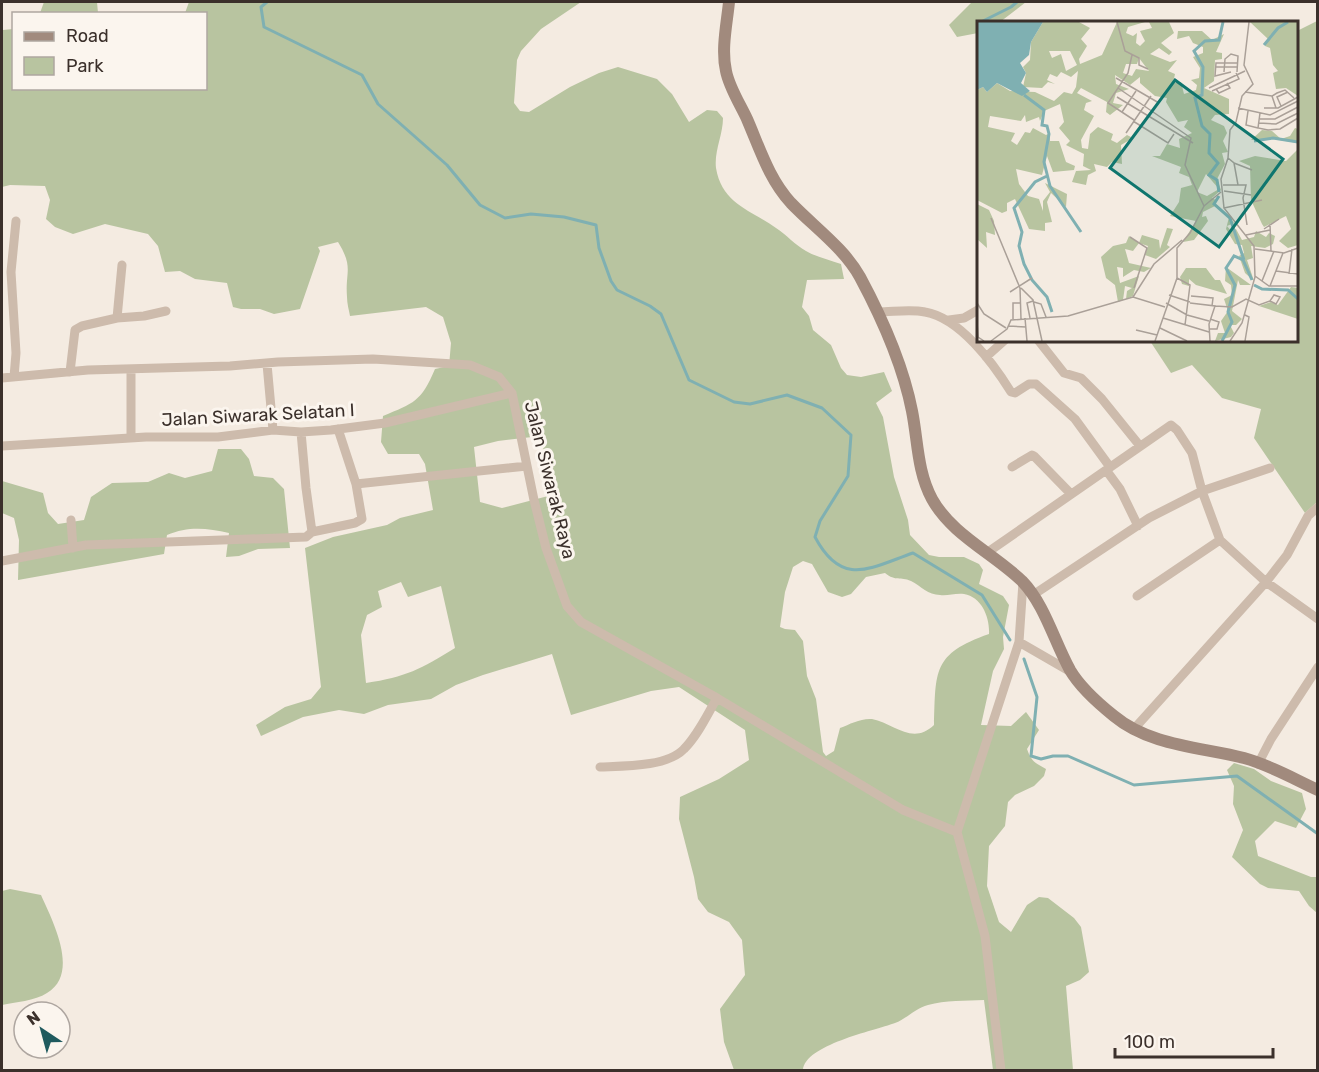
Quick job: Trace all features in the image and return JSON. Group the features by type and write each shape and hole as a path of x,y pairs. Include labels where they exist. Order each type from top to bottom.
{"main road":[{"path":"729,2 725,36 725,69 761,156 781,192 852,264 878,312 904,380 923,475 932,498 942,514 963,535 988,552 1023,582 1033,595 1071,672 1115,717 1133,729 1180,745 1245,759 1317,790"}],"street":[{"path":"14,377 16,353 6,273 16,221"},
{"path":"117,318 122,265"},
{"path":"70,372 75,330 117,318 144,316 166,310"},
{"path":"878,312 922,311 949,320 964,318 977,311"},
{"path":"949,320 986,357 1011,392 1015,393 1029,384 1036,384 1075,419 1108,468 1138,526"},
{"path":"986,357 1003,342"},
{"path":"1040,342 1064,373 1081,378 1102,399 1140,446"},
{"name":"Jalan Siwarak Raya","path":"2,378 70,372 373,359 470,364 499,378 512,393 546,548 567,606 573,615 581,622 717,698 903,810 957,832"},
{"path":"267,364 273,430"},
{"path":"131,369 131,438"},
{"name":"Jalan Siwarak Selatan I","path":"2,446 131,438 218,436 273,430 301,432 338,429 385,423 512,393"},
{"path":"988,552 1169,425 1174,427 1192,453 1202,491 1220,540 1266,582 1317,619"},
{"path":"2,561 86,545 297,538 306,537 312,532 348,525 362,519 356,484 338,429"},
{"path":"301,432 312,532"},
{"path":"1012,467 1032,455 1071,494"},
{"path":"356,484 527,466"},
{"path":"1033,595 1138,526 1202,491 1270,468"},
{"path":"1133,729 1266,582 1287,555 1308,516 1317,507"},
{"path":"71,520 73,548"},
{"path":"1137,596 1220,540"},
{"path":"1000,1071 985,936 957,832 1019,642 1023,582"},
{"path":"1019,642 1071,672"},
{"path":"1258,764 1317,667"},
{"path":"600,767 626,766 675,757 691,741 717,698"}],"green space":[{"path":"44,2 97,2 98,12 40,12"},
{"path":"189,2 581,2 541,29 521,51 517,60 514,103 520,111 529,112 570,87 618,67 657,79 672,94 689,122 707,110 717,111 723,118 716,168 724,190 739,205 780,231 802,249 841,264 844,279 807,280 802,307 809,316 813,330 831,345 841,368 847,375 861,377 884,372 892,391 876,403 883,417 894,477 908,520 910,535 929,555 964,557 979,564 983,570 979,584 1003,596 1009,605 1003,637 1004,649 993,671 981,725 1011,726 1026,712 1039,730 1027,749 1034,761 1046,769 1044,776 1034,786 1015,795 1008,802 1005,826 989,846 987,886 999,922 1011,932 1027,905 1039,897 1048,898 1074,918 1081,927 1089,972 1080,980 1066,986 1073,1070 993,1070 984,1000 948,1001 924,1006 895,1023 827,1046 807,1061 803,1070 734,1070 724,1042 720,1009 745,975 742,940 729,922 708,912 698,899 679,819 680,797 719,779 749,760 745,730 679,687 651,691 571,715 552,654 456,685 431,699 388,705 364,714 339,710 303,717 261,736 256,725 285,707 311,699 321,687 305,548 333,537 387,525 400,518 433,510 425,464 419,454 388,454 381,442 383,416 415,400 421,395 435,369 449,366 451,343 443,317 426,307 350,316 347,300 348,270 346,258 338,242 318,247 320,251 300,309 274,314 260,309 233,307 227,283 195,279 180,271 165,272 158,246 148,234 105,224 73,234 55,227 46,219 50,200 45,186 10,185 2,187 2,26 3,30 12,29 12,90 207,90 207,12 185,12","holes":["541,436 552,495 502,508 480,502 474,447 498,441","803,561 812,564 828,592 842,597 851,594 866,577 885,573 911,581 932,594 970,596 976,599 984,609 989,634 957,649 947,657 941,667 935,691 934,725 926,731 911,733 880,721 860,720 840,728 834,751 826,756 823,752 816,699 807,676 803,641 795,630 780,627 785,592 793,567","401,582 408,597 441,586 455,648 413,671 366,683 361,635 367,615 382,607 378,591"]},
{"path":"972,2 1026,2 1001,21 977,21 977,33 957,37 949,25"},
{"path":"1317,21 1317,502 1305,513 1254,438 1261,409 1222,398 1192,365 1171,373 1151,342 1298,342 1298,30"},
{"path":"218,449 241,449 249,459 254,476 273,478 284,489 290,548 258,549 239,556 226,557 229,533 190,529 167,535 164,554 18,580 19,540 14,518 2,513 2,481 43,493 48,513 58,524 84,520 91,497 112,483 148,482 169,473 185,478 212,471"},
{"path":"1234,763 1254,769 1271,781 1302,793 1306,809 1296,828 1275,821 1255,841 1258,856 1311,877 1317,877 1317,913 1299,891 1268,888 1260,884 1232,857 1243,830 1233,804 1234,786 1227,770"},
{"path":"10,889 41,895 57,933 63,960 62,973 57,984 47,993 31,1000 12,1000 12,1003 2,1005 2,891"}],"waterway":[{"path":"267,2 261,7 264,27 362,75 378,104 447,165 480,205 505,218 531,214 564,217 596,225 599,248 611,281 617,290 661,314 689,380 734,402 750,404 787,395 822,408 851,435 848,476 820,521 815,537 825,553 836,563 858,570 913,553 982,595 1010,640"},
{"path":"983,21 1017,2"},
{"path":"1024,659 1037,697 1031,756 1041,759 1068,756 1134,785 1237,776 1318,834"}]}
